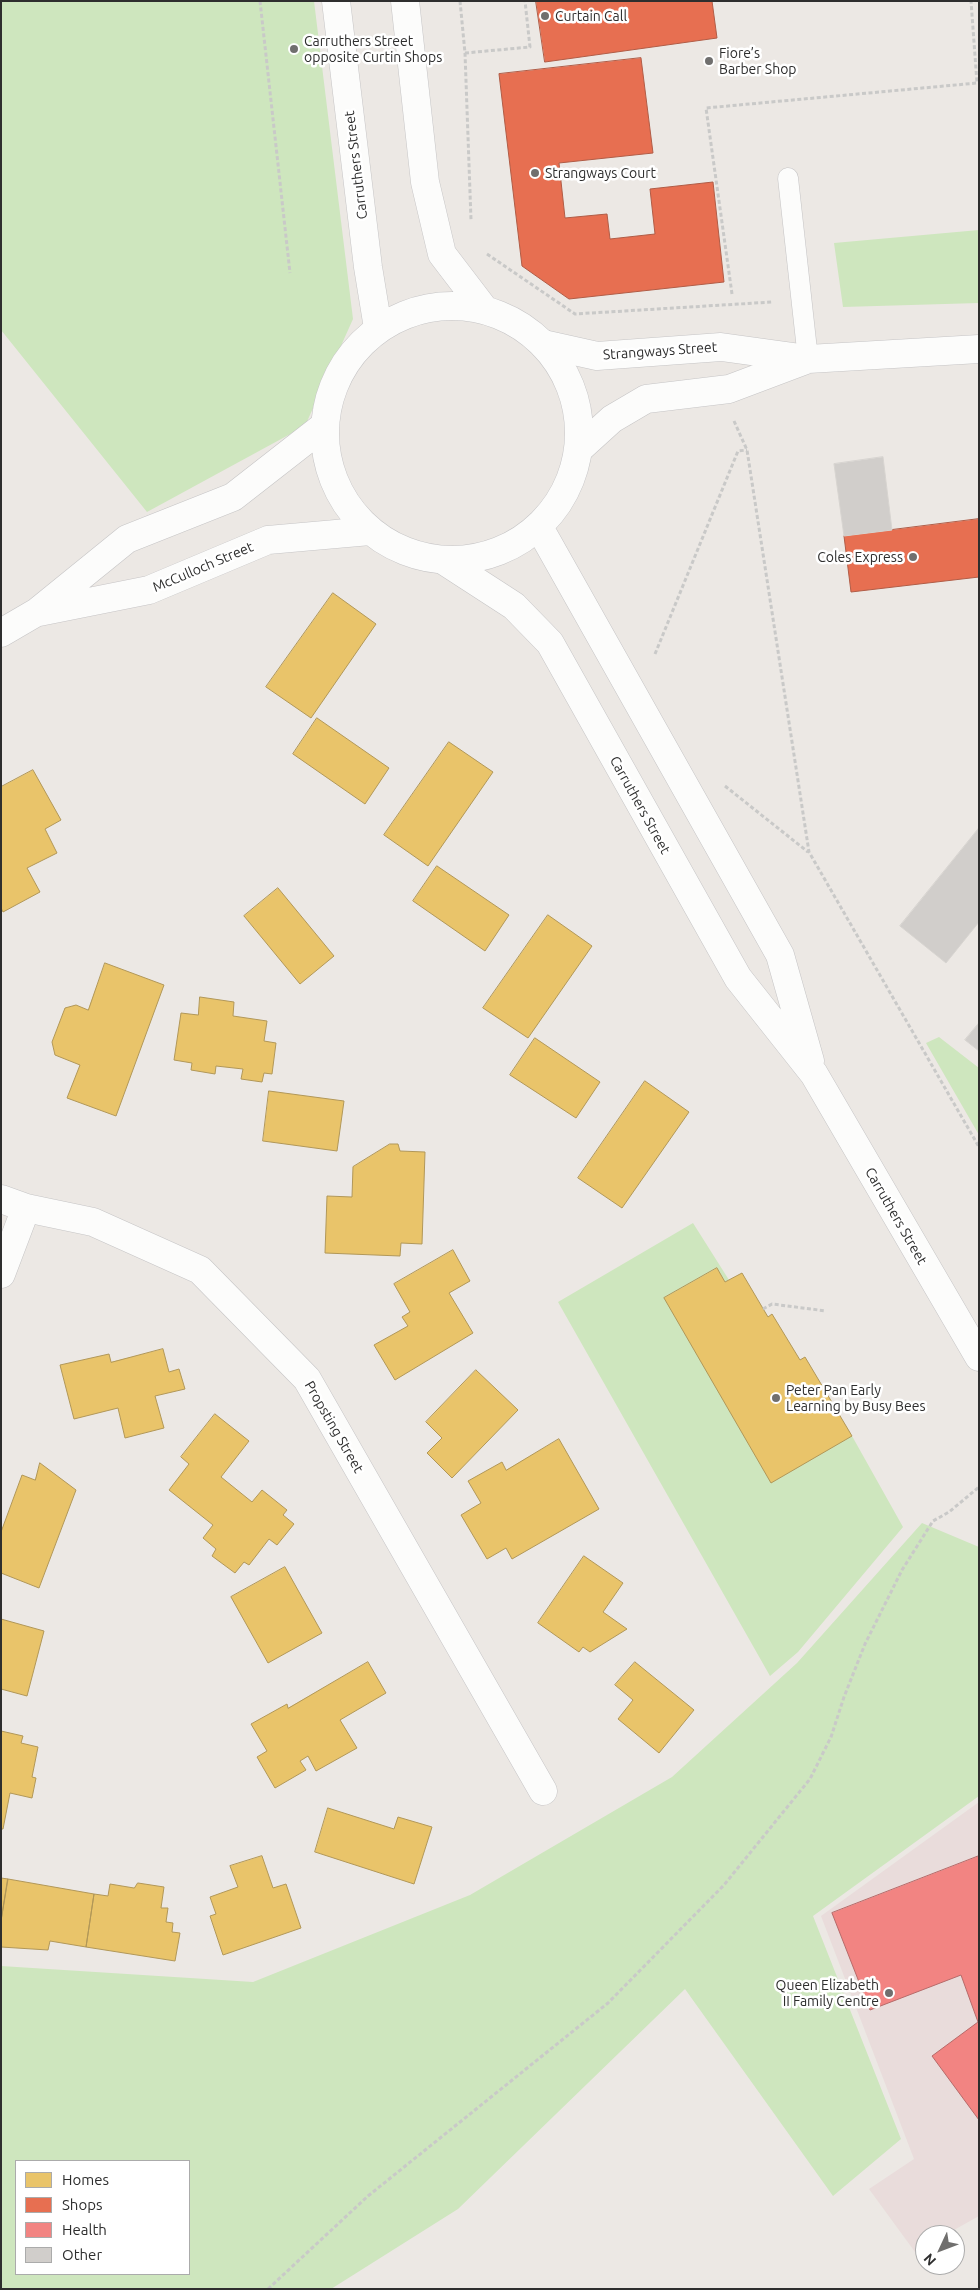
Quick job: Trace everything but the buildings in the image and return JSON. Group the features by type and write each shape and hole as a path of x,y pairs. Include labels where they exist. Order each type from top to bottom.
{"main road":[{"name":"Carruthers Street","path":"336,1 368,267 378,328"},
{"path":"405,1 425,182 442,254 484,308 524,328 543,344 568,380 580,423 579,449 566,492 539,527 502,551 443,560 399,549 370,531 341,497 326,455 324,426 334,383 358,346 378,328 419,309 484,308"},
{"name":"Strangways Street","path":"543,344 597,356 721,347 808,359 979,349"},
{"name":"Strangways Street","path":"579,449 612,419 646,399 729,389 808,359"},
{"name":"McCulloch Street","path":"1,633 36,612 127,539 233,497 324,426"},
{"name":"Carruthers Street","path":"539,527 780,955 814,1074"},
{"name":"McCulloch Street","path":"36,612 149,590 268,540 370,531"},
{"name":"Carruthers Street","path":"443,560 514,606 550,644 738,978 814,1074 979,1357"},
{"name":"Propsting Street","path":"1,1198 26,1208 93,1222 200,1270 307,1379 543,1791"},
{"path":"1,1274 26,1208"}],"lane":[{"path":"788,178 808,359"}],"path":[{"path":"260,1 290,273"},
{"path":"465,54 530,47 525,1"},
{"path":"732,294 706,108 977,83 971,1"},
{"path":"480,249 575,314 801,301"},
{"path":"733,418 747,450 809,852 979,1147"},
{"path":"655,654 738,451 747,450"},
{"path":"718,780 809,852"},
{"path":"763,1309 772,1304 826,1311"},
{"path":"268,2289 368,2196 608,2003 724,1885 810,1778 832,1737 844,1697 865,1644 902,1570 933,1521 949,1512 979,1487"}],"shaded area":[{"path":"979,1802 979,2216 963,2225 915,2225 915,2252 869,2189 914,2159 821,1916"}],"green space":[{"path":"1,1 314,1 353,319 305,426 147,512 1,330"},
{"path":"979,230 979,303 843,307 834,243"},
{"path":"939,1037 979,1068 979,1135 926,1043"},
{"path":"693,1223 729,1280 725,1282 717,1268 665,1298 852,1436 903,1527 798,1652 770,1676 558,1302"},
{"path":"922,1523 979,1547 979,1796 813,1916 901,2139 833,2196 685,1989 458,2209 331,2289 1,2289 1,1966 253,1982 470,1895 672,1777 797,1663"}],"place":[{"name":"Curtain Call","path":"545,16"},
{"name":"Carruthers Street opposite Curtin Shops","path":"294,49"},
{"name":"Fiore’s Barber Shop","path":"709,61"},
{"name":"Strangways Court","path":"535,173"},
{"name":"Coles Express","path":"913,557"},
{"name":"Peter Pan Early Learning by Busy Bees","path":"776,1398"},
{"name":"Queen Elizabeth II Family Centre","path":"889,1993"}]}
